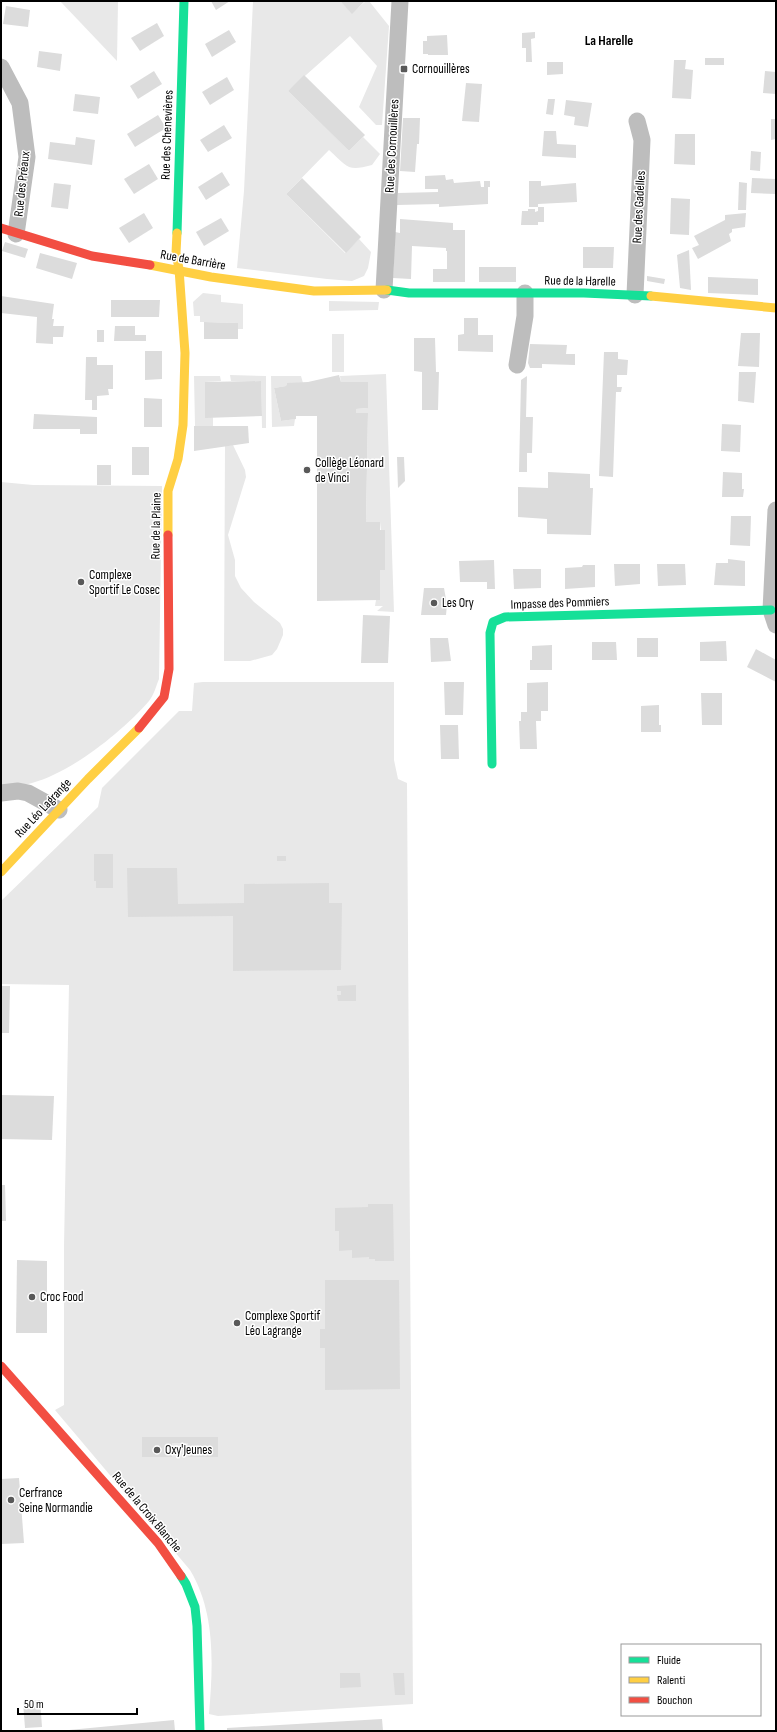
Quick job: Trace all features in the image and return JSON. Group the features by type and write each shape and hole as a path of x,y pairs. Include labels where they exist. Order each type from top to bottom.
{"street":[{"name":"Rue des Chenevières","path":"179,269 176,253 184,1"},
{"name":"Rue des Cornouillères","path":"384,290 400,1"},
{"name":"Rue des Préaux","path":"1,67 20,103 27,157 8,231"},
{"name":"Rue des Gadelles","path":"635,295 642,140 636,121"},
{"name":"Rue de Barrière","path":"8,231 92,256 179,269 211,277 314,291 384,290"},
{"name":"Rue de la Plaine","path":"88,779 146,722 164,697 169,668 168,491 178,459 183,425 185,353 179,269"},
{"name":"Rue de la Harelle","path":"384,290 409,293 635,295 776,308"},
{"path":"517,365 525,316 525,293"},
{"path":"773,617 776,510"},
{"name":"Impasse des Pommiers","path":"492,764 490,633 493,622 505,617 773,617"},
{"name":"Rue Léo Lagrange","path":"1,872 88,779"},
{"path":"1,793 18,791 28,793 59,810"},
{"name":"Rue de la Croix Blanche","path":"1,1366 158,1543 186,1584 195,1607 197,1626 200,1731"}],"shaded area":[{"path":"60,1 118,1 117,61"},
{"path":"253,1 340,1 352,13 366,1 369,1 389,26 382,125 376,125 359,107 377,66 350,36 288,91 349,151 363,137 380,154 372,165 352,168 344,164 329,150 286,194 345,253 359,239 371,252 368,268 364,276 352,281 237,268 244,191"},
{"path":"203,293 221,295 221,302 243,304 243,329 238,329 238,323 200,322 200,316 194,316 193,302"},
{"path":"329,301 379,302 378,310 329,311"},
{"path":"332,334 344,334 344,372 332,372"},
{"path":"386,374 394,612 377,611 383,606 375,606 376,600 380,600 380,570 385,570 380,522 366,522 368,413 356,413 356,409 368,408 368,382 341,382 340,376"},
{"path":"230,375 266,376 266,428 262,428 261,381 231,381"},
{"path":"194,376 220,376 221,381 205,382 213,418 213,426 195,426"},
{"path":"271,376 301,376 303,383 287,383 286,386 274,388 281,421 295,419 294,426 272,427"},
{"path":"233,445 245,470 246,477 228,535 235,560 235,576 241,588 254,602 280,623 283,629 283,635 277,649 272,655 250,661 224,661 225,446"},
{"name":"Complexe Sportif Le Cosec","path":"1,482 33,485 162,486 159,679 152,696 138,713 111,738 63,770 32,783 1,786"},
{"name":"Complexe Sportif Léo Lagrange","path":"394,682 394,760 398,779 407,783 413,1704 218,1716 209,1714 212,1659 211,1640 204,1604 190,1570 55,1410 64,1405 64,1246 69,985 1,984 1,901 98,807 102,788 179,711 192,711 194,683"}],"building":[{"path":"211,1 230,1 216,10"},
{"path":"340,1 365,1 352,14"},
{"path":"6,6 30,10 28,27 3,24"},
{"path":"157,23 164,36 140,51 131,38"},
{"path":"229,30 236,42 212,57 205,44"},
{"path":"535,32 535,38 531,39 532,62 526,62 526,48 522,48 522,33"},
{"path":"447,35 448,55 423,54 423,41 427,41 427,36"},
{"path":"39,51 62,54 60,71 37,67"},
{"path":"705,58 724,58 724,65 705,65"},
{"path":"674,60 686,60 685,69 693,70 691,99 672,98"},
{"path":"547,62 563,62 563,74 547,75"},
{"path":"154,71 162,84 138,99 130,86"},
{"path":"765,71 776,72 776,94 763,93"},
{"path":"304,75 365,135 349,151 288,91"},
{"path":"227,77 234,90 210,105 202,92"},
{"path":"466,83 482,84 479,122 462,121"},
{"path":"75,94 100,97 98,114 73,111"},
{"path":"548,99 555,99 553,115 546,114"},
{"path":"566,100 592,103 588,127 574,125 575,117 564,115"},
{"path":"158,115 166,128 135,147 127,134"},
{"path":"403,118 420,118 419,144 417,144 415,172 400,171"},
{"path":"771,119 776,119 776,139 771,140"},
{"path":"224,125 232,138 208,152 200,140"},
{"path":"544,131 556,131 557,144 576,145 576,158 542,156"},
{"path":"675,134 695,134 695,165 674,164"},
{"path":"76,137 95,140 92,165 48,159 50,142 75,145"},
{"path":"751,151 761,152 760,171 750,170"},
{"path":"149,164 158,179 134,194 124,179"},
{"path":"222,172 230,185 206,200 198,187"},
{"path":"445,175 446,180 453,179 454,183 480,181 481,187 484,187 484,181 490,181 490,187 488,187 488,204 439,207 439,204 397,205 398,193 438,192 438,189 425,189 425,176"},
{"path":"302,178 361,237 346,253 286,194"},
{"path":"752,178 776,179 776,194 751,193"},
{"path":"529,181 541,181 541,186 576,183 577,202 538,204 538,207 529,207"},
{"path":"739,182 747,183 746,210 738,210"},
{"path":"54,183 71,185 68,209 51,207"},
{"path":"671,198 690,199 689,235 670,234"},
{"path":"538,207 544,207 544,222 538,222 538,225 521,225 522,211 535,209 535,212 538,211"},
{"path":"144,213 153,228 129,243 119,228"},
{"path":"746,213 745,227 732,229 732,232 729,234 731,241 698,259 692,248 699,245 694,236 725,220 725,215"},
{"path":"221,218 229,231 204,246 196,232"},
{"path":"400,219 453,223 453,230 465,230 465,282 433,282 433,269 447,269 446,248 412,246 411,279 393,278 395,232 400,233"},
{"path":"5,242 28,249 25,258 2,251"},
{"path":"583,247 614,247 613,268 583,268"},
{"path":"689,250 691,290 680,288 677,255"},
{"path":"40,253 77,263 72,279 36,268"},
{"path":"479,267 516,267 516,282 479,282"},
{"path":"647,276 665,279 664,284 647,281"},
{"path":"708,277 758,279 758,295 708,293"},
{"path":"1,296 54,304 52,319 54,319 53,326 64,326 63,337 53,337 53,344 36,343 37,317 1,313"},
{"path":"111,300 160,300 159,317 111,317"},
{"path":"464,318 478,318 478,335 493,335 493,352 458,351 458,335 464,334"},
{"path":"204,322 238,323 238,339 204,339"},
{"path":"115,326 135,326 135,335 146,335 146,341 114,341"},
{"path":"97,330 104,330 104,342 97,342"},
{"path":"741,333 760,333 759,367 738,366"},
{"path":"414,338 435,338 436,372 439,372 438,410 422,410 422,372 414,371"},
{"path":"530,344 567,345 566,354 575,354 575,365 542,364 542,368 530,368 528,363"},
{"path":"145,351 162,351 162,379 145,380"},
{"path":"604,352 618,352 618,359 628,360 627,375 617,375 617,387 622,387 621,392 616,392 613,477 599,476"},
{"path":"86,357 97,357 97,365 113,365 113,389 108,389 109,395 97,396 97,410 92,410 92,400 85,400"},
{"path":"739,372 756,372 754,403 738,401"},
{"path":"339,375 341,382 368,382 368,408 356,409 356,413 368,413 366,522 380,522 380,530 385,530 385,570 380,570 380,600 317,601 317,416 296,416 296,419 281,421 274,388 286,386 287,383 308,382"},
{"path":"527,376 526,417 533,417 532,453 527,453 527,472 519,472 521,380"},
{"path":"261,381 262,416 205,418 205,382"},
{"path":"144,398 162,399 162,427 144,427"},
{"path":"34,414 97,417 97,434 80,434 80,429 33,429"},
{"path":"722,424 741,425 740,452 721,451"},
{"path":"194,426 248,426 249,443 194,451"},
{"path":"132,447 149,447 149,475 132,475"},
{"path":"397,457 404,457 405,481 398,488"},
{"path":"97,465 111,465 111,485 97,485"},
{"path":"548,472 590,474 590,488 593,488 591,535 547,534 547,519 518,517 518,487 548,488"},
{"path":"723,472 742,473 742,489 744,489 743,497 722,497"},
{"path":"731,516 751,516 750,546 730,545"},
{"path":"728,559 745,561 745,586 714,585 716,563 728,563"},
{"path":"494,560 495,589 487,589 487,582 460,582 459,561"},
{"path":"614,564 640,564 640,584 615,586"},
{"path":"657,564 685,564 686,585 658,586"},
{"path":"583,565 595,565 595,587 565,589 565,568 582,567"},
{"path":"513,569 541,569 541,588 514,589"},
{"name":"Les Ory","path":"424,588 444,588 447,605 446,615 421,615"},
{"path":"363,615 390,616 388,663 361,663"},
{"path":"430,638 448,638 451,661 431,662"},
{"path":"637,638 658,638 658,657 637,657"},
{"path":"726,641 727,661 700,661 700,642"},
{"path":"592,642 616,642 617,660 592,660"},
{"path":"552,645 552,670 530,670 532,646"},
{"path":"756,649 776,660 776,682 747,667"},
{"path":"444,682 464,682 463,715 445,715"},
{"path":"548,682 548,711 541,711 541,721 536,721 537,749 520,749 519,721 521,721 521,712 527,712 527,683"},
{"path":"701,693 722,693 722,725 702,725"},
{"path":"659,705 659,725 661,725 661,732 641,732 641,706"},
{"path":"440,725 458,725 459,759 441,759"},
{"path":"94,854 113,854 113,888 96,888 96,881 94,881"},
{"path":"277,856 286,856 286,861 277,861"},
{"path":"127,868 177,868 178,904 244,903 244,884 329,883 329,903 342,903 341,970 233,971 233,916 128,917"},
{"path":"356,985 356,1001 338,1001 337,995 341,995 341,991 337,991 337,986"},
{"path":"1,986 10,986 9,1033 1,1033"},
{"path":"1,1095 54,1096 52,1140 1,1139"},
{"path":"1,1185 5,1185 6,1221 1,1221"},
{"path":"368,1204 393,1204 394,1261 375,1261 375,1259 369,1259 369,1257 352,1258 352,1250 339,1251 339,1231 335,1231 335,1208 368,1207"},
{"name":"Croc Food","path":"17,1260 47,1261 47,1333 16,1333"},
{"path":"325,1280 399,1280 400,1389 325,1390 325,1348 320,1348 320,1329 325,1329"},
{"name":"Oxy'Jeunes","path":"142,1437 218,1437 218,1457 188,1457 188,1443 172,1443 172,1457 142,1457"},
{"name":"Cerfrance Seine Normandie","path":"19,1478 24,1543 1,1544 1,1479"},
{"path":"340,1673 360,1673 361,1687 340,1688"},
{"path":"393,1673 404,1673 405,1695 395,1695"},
{"path":"40,1700 42,1727 25,1728 23,1702"},
{"path":"382,1719 383,1731 227,1731 227,1728"},
{"path":"174,1720 175,1731 69,1731 69,1730"}],"traffic: fast":[{"path":"177,233 184,1"},
{"path":"387,290 409,293 584,293 651,296"},
{"path":"492,764 490,633 493,622 505,617 771,610"},
{"path":"181,1576 186,1584 195,1607 197,1626 200,1731"}],"traffic: slow":[{"path":"168,535 168,491 178,459 183,425 185,353 179,269 176,253 177,233"},
{"path":"150,265 211,277 314,291 387,290"},
{"path":"651,296 776,308"},
{"path":"1,872 88,779 139,728"}],"traffic: jam":[{"path":"1,228 92,256 150,265"},
{"path":"139,728 164,697 169,669 168,535"},
{"path":"1,1366 158,1543 181,1576"}],"place":[{"name":"Cornouillères","path":"404,69"},
{"name":"Collège Léonard de Vinci","path":"307,470"},
{"name":"Complexe Sportif Le Cosec","path":"81,582"},
{"name":"Les Ory","path":"434,603"},
{"name":"Croc Food","path":"32,1297"},
{"name":"Complexe Sportif Léo Lagrange","path":"237,1323"},
{"name":"Oxy'Jeunes","path":"157,1450"},
{"name":"Cerfrance Seine Normandie","path":"11,1500"}],"district":[{"name":"La Harelle","path":"609,40"}]}
